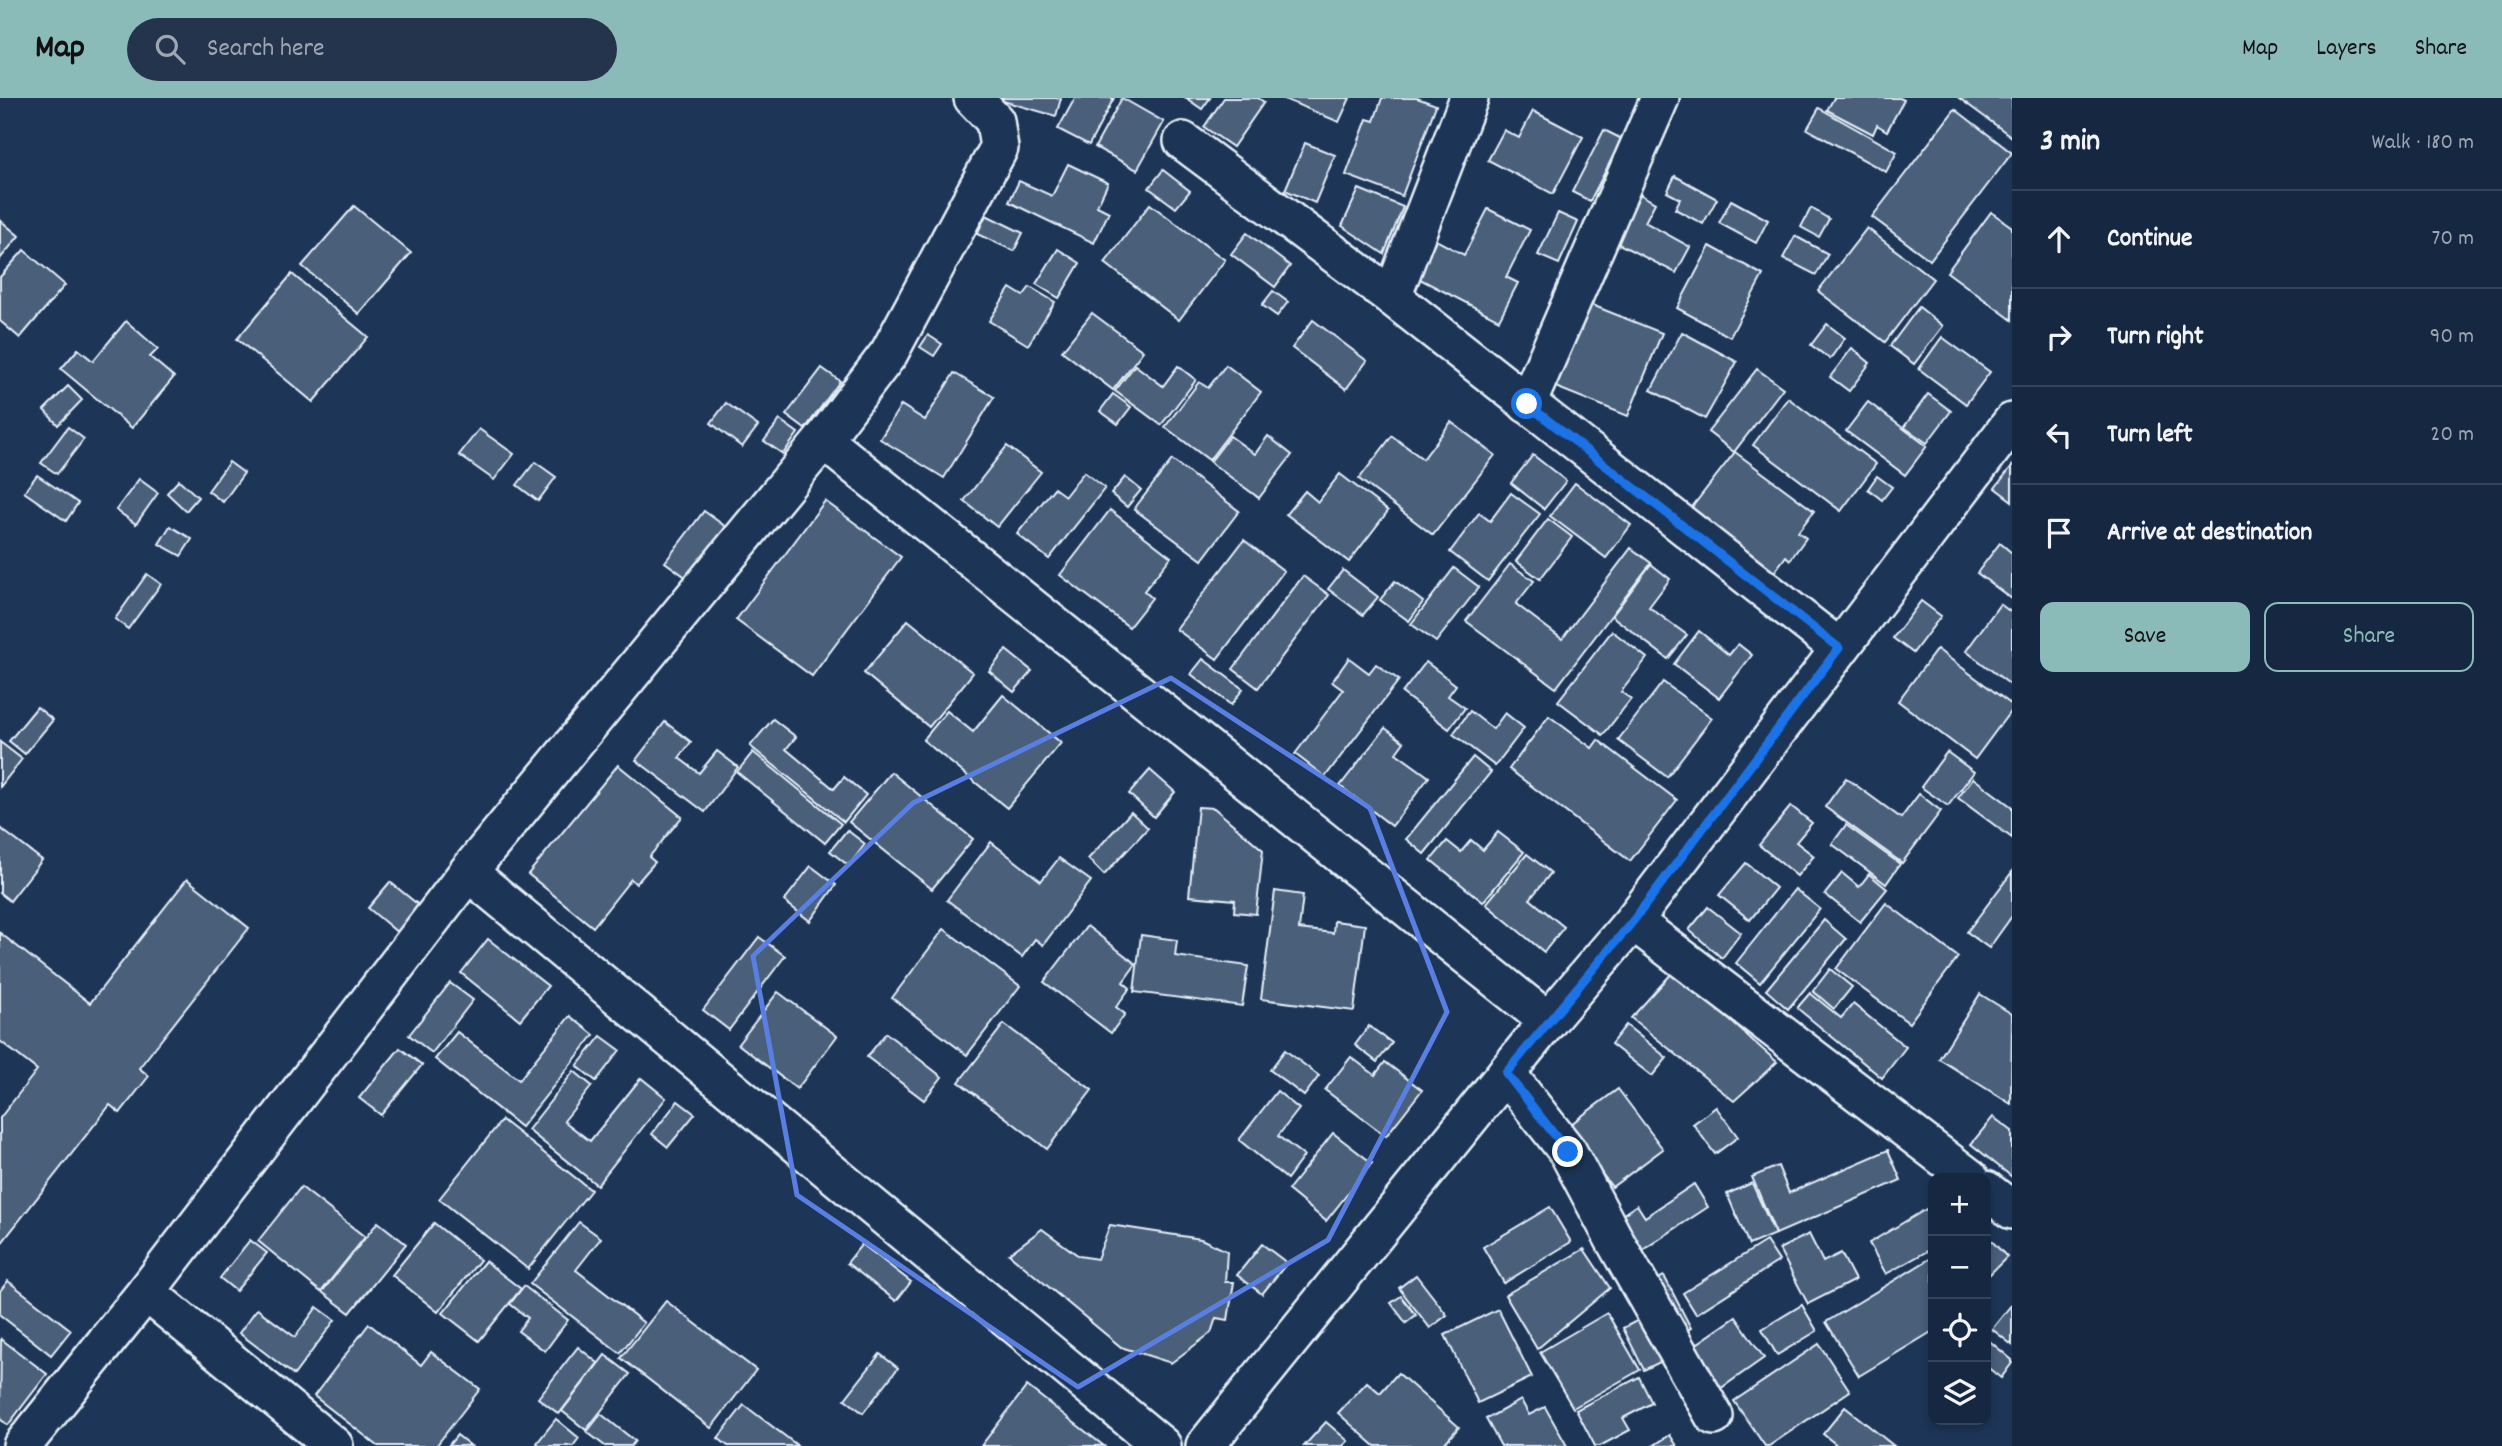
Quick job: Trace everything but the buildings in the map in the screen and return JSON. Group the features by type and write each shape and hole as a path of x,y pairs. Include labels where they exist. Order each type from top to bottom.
{"street":[{"path":"22,1446 146,1292 468,872 823,440 889,353 999,148 995,121 973,98"},
{"path":"1392,297 1469,98"},
{"path":"1527,404 1660,98"},
{"path":"1183,141 1392,297 1839,648"},
{"path":"1205,1446 1548,1021 1633,921 2012,422"},
{"path":"823,440 1548,1021"},
{"path":"468,872 1162,1446"},
{"path":"1633,921 1963,1173"},
{"path":"1506,1073 1568,1152 1714,1416"},
{"path":"1991,1194 2012,1210"},
{"path":"146,1292 334,1446"}],"highlighted area":[{"path":"1171,678 1370,808 1447,1012 1328,1240 1078,1387 797,1195 753,956 913,803"}],"route":[{"path":"1527,404 1839,648 1633,921 1506,1073 1568,1152"}]}
